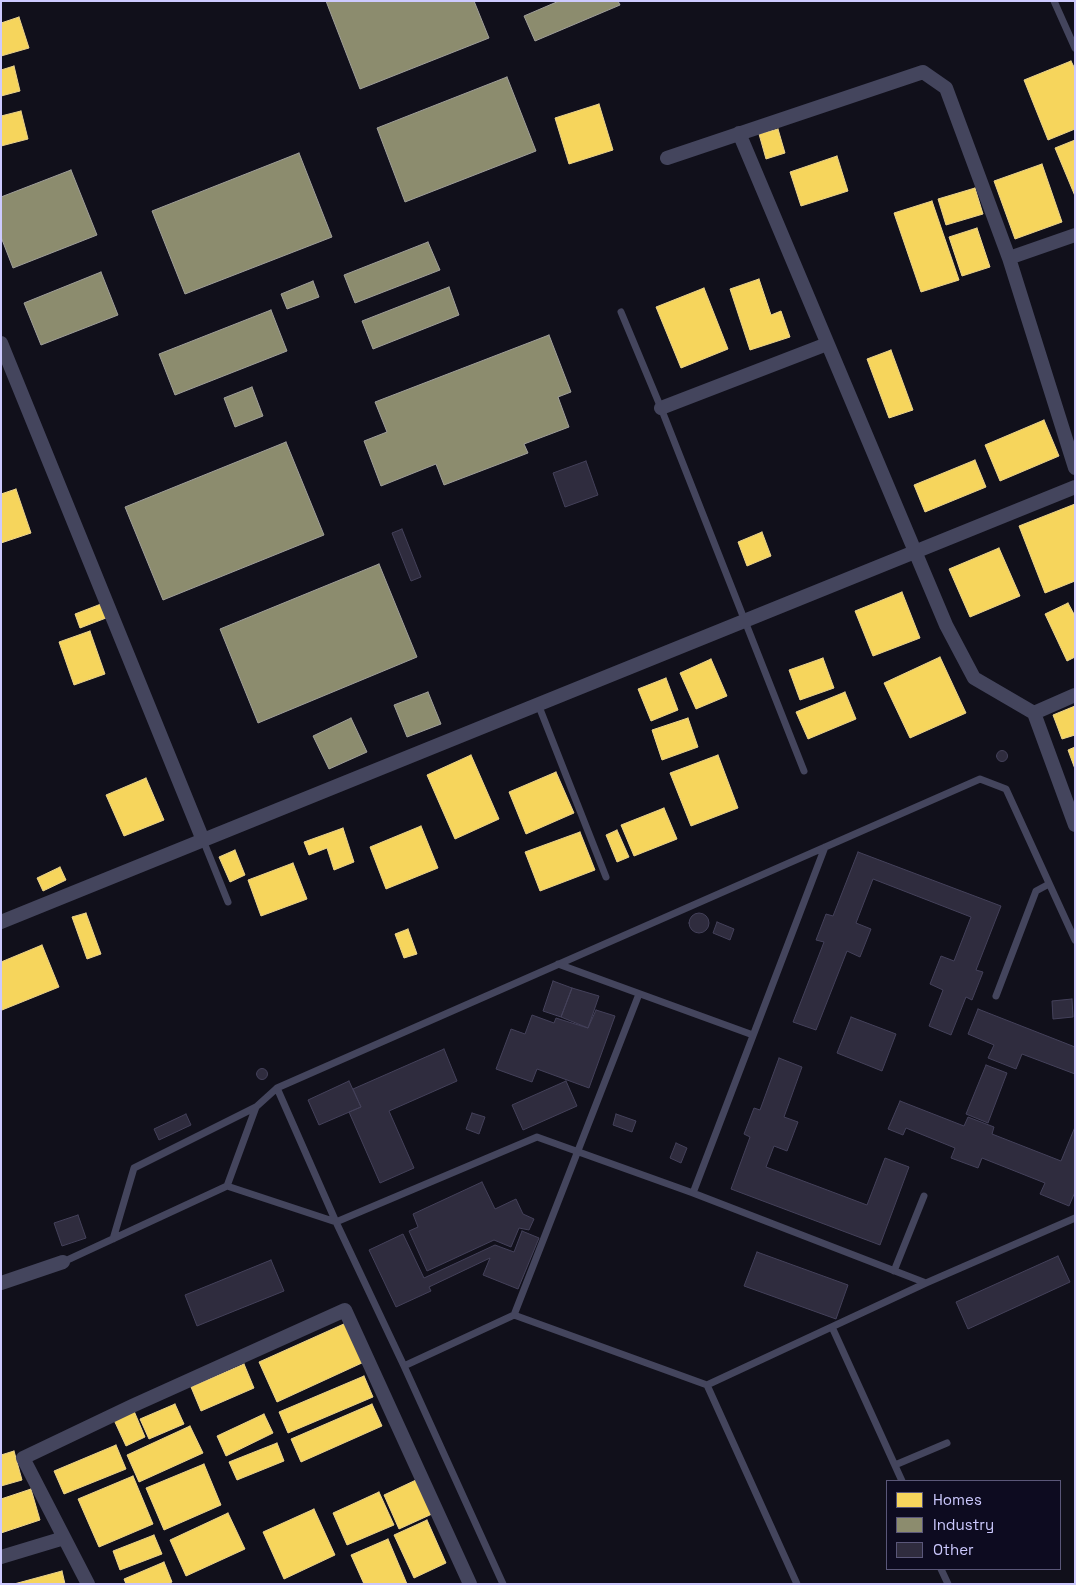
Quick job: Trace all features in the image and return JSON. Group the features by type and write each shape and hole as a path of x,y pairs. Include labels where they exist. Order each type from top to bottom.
{"street":[{"path":"667,158 923,72 946,88 1009,258 1075,468"},
{"path":"739,134 946,625 974,678 1034,713 1075,826"},
{"path":"1009,258 1075,235"},
{"path":"1,343 203,840"},
{"path":"661,408 827,344"},
{"path":"1,922 1075,488"},
{"path":"1034,713 1075,695"},
{"path":"1,1283 63,1262"},
{"path":"88,1584 23,1458 132,1406 345,1310 467,1583"},
{"path":"1,1557 64,1538"}],"lane":[{"path":"1054,1 1075,48"},
{"path":"621,312 661,408 804,771"},
{"path":"538,704 606,877"},
{"path":"113,1239 134,1168 256,1108 277,1088 980,779 1006,788 1075,940"},
{"path":"203,840 228,902"},
{"path":"693,1193 825,847"},
{"path":"996,996 1036,890 1049,884"},
{"path":"558,964 754,1035"},
{"path":"404,1366 514,1315 639,994"},
{"path":"277,1088 336,1222 503,1584"},
{"path":"228,1186 256,1108"},
{"path":"63,1262 228,1186 336,1222 537,1136 693,1193 926,1283"},
{"path":"894,1270 924,1196"},
{"path":"514,1315 707,1385 926,1283 1075,1218"},
{"path":"832,1327 902,1480"},
{"path":"707,1385 797,1584"},
{"path":"894,1465 946,1443"},
{"path":"942,1570 948,1584"}],"building: Homes":[{"path":"19,17 29,48 1,56 1,23"},
{"path":"1071,61 1075,69 1075,129 1048,140 1024,80"},
{"path":"14,66 20,91 1,96 1,70"},
{"path":"599,104 613,150 569,164 555,118"},
{"path":"21,111 28,139 1,146 1,116"},
{"path":"778,129 785,153 766,159 759,134"},
{"path":"1075,140 1075,196 1055,148"},
{"path":"837,156 848,191 801,206 790,172"},
{"path":"1042,164 1062,222 1015,239 994,181"},
{"path":"975,188 983,214 946,225 938,199"},
{"path":"932,201 959,280 921,292 894,213"},
{"path":"977,228 990,267 962,276 949,237"},
{"path":"759,279 771,315 781,311 790,337 750,350 730,289"},
{"path":"704,288 728,349 681,368 656,307"},
{"path":"891,350 913,410 889,418 867,359"},
{"path":"1044,420 1059,456 1000,481 985,445"},
{"path":"975,460 986,487 925,512 914,485"},
{"path":"16,489 31,533 1,543 1,494"},
{"path":"1075,504 1075,581 1045,593 1019,526"},
{"path":"762,532 771,556 747,566 738,542"},
{"path":"999,548 1020,596 970,617 949,569"},
{"path":"902,592 920,638 873,656 855,611"},
{"path":"1068,603 1075,616 1075,657 1067,661 1045,614"},
{"path":"101,604 106,618 80,628 75,614"},
{"path":"90,631 105,674 74,685 59,642"},
{"path":"940,657 966,713 910,738 884,683"},
{"path":"823,658 834,688 800,700 789,670"},
{"path":"711,659 727,696 696,709 680,673"},
{"path":"666,678 678,710 651,721 638,689"},
{"path":"845,692 856,719 808,739 796,712"},
{"path":"1075,706 1075,735 1062,739 1053,715"},
{"path":"688,718 698,747 662,760 652,730"},
{"path":"1075,747 1075,769 1068,750"},
{"path":"471,755 499,819 455,839 427,775"},
{"path":"718,755 738,808 691,826 670,773"},
{"path":"556,772 574,813 526,834 509,792"},
{"path":"146,778 164,820 124,836 106,795"},
{"path":"664,808 677,839 634,856 621,825"},
{"path":"421,826 438,868 386,889 370,847"},
{"path":"343,828 354,862 334,870 327,848 309,855 304,842"},
{"path":"617,830 629,857 617,862 606,835"},
{"path":"580,832 595,870 540,891 525,852"},
{"path":"235,850 245,875 230,882 219,857"},
{"path":"293,863 307,899 261,916 248,880"},
{"path":"60,867 66,880 43,891 37,878"},
{"path":"86,913 101,954 87,959 72,917"},
{"path":"408,929 417,954 404,958 395,934"},
{"path":"42,945 59,987 2,1010 1,962"},
{"path":"346,1323 364,1362 277,1402 259,1362"},
{"path":"244,1364 254,1388 201,1411 191,1387"},
{"path":"364,1376 373,1397 288,1433 279,1412"},
{"path":"175,1404 184,1424 149,1439 140,1419"},
{"path":"372,1404 382,1426 301,1462 291,1439"},
{"path":"134,1411 145,1437 126,1446 114,1420"},
{"path":"264,1414 273,1433 226,1456 217,1436"},
{"path":"190,1426 203,1453 139,1482 127,1455"},
{"path":"277,1443 284,1461 237,1480 229,1462"},
{"path":"116,1445 126,1469 64,1494 54,1471"},
{"path":"14,1451 22,1480 1,1486 1,1455"},
{"path":"204,1464 221,1505 164,1530 146,1488"},
{"path":"133,1476 153,1524 99,1547 78,1499"},
{"path":"416,1480 432,1514 399,1529 384,1495"},
{"path":"31,1489 40,1520 1,1533 1,1499"},
{"path":"379,1492 394,1525 347,1545 333,1513"},
{"path":"314,1509 335,1555 284,1579 263,1532"},
{"path":"228,1513 245,1549 186,1576 170,1540"},
{"path":"427,1520 446,1563 414,1578 394,1535"},
{"path":"154,1535 162,1554 120,1570 113,1551"},
{"path":"388,1539 407,1584 364,1584 351,1555"},
{"path":"164,1562 172,1582 168,1584 126,1584 124,1579"},
{"path":"62,1571 65,1584 14,1584"}],"building: Industry":[{"path":"326,1 474,1 489,38 360,89"},
{"path":"559,1 618,1 620,5 535,41 524,16"},
{"path":"507,77 536,151 405,202 377,128"},
{"path":"299,153 332,237 185,294 152,211"},
{"path":"71,170 97,235 13,268 1,237 1,197"},
{"path":"428,242 440,270 355,303 344,275"},
{"path":"101,272 118,315 41,345 24,303"},
{"path":"313,281 319,297 287,309 281,294"},
{"path":"449,287 459,315 373,349 362,321"},
{"path":"271,310 287,351 175,395 159,354"},
{"path":"549,335 571,392 558,397 569,427 524,444 528,453 444,485 436,464 381,486 364,441 387,432 375,402"},
{"path":"252,387 263,416 235,427 224,398"},
{"path":"286,442 324,535 163,600 125,507"},
{"path":"379,564 417,657 258,723 220,629"},
{"path":"428,692 441,724 407,737 394,705"},
{"path":"351,718 367,752 329,769 313,736"}],"building: Other":[{"path":"586,461 598,495 565,507 553,473"},
{"path":"402,529 421,577 411,581 392,533"},
{"path":"1000,751 1004,751 1007,756 1006,760 1000,761 997,758 997,754"},
{"path":"858,852 1001,906 976,970 983,972 972,1000 966,997 951,1035 929,1026 943,990 930,984 941,956 954,961 971,917 873,879 856,923 871,929 860,957 847,951 816,1030 793,1022 824,942 816,940 826,914 833,916"},
{"path":"695,913 703,913 709,919 709,927 703,933 695,933 689,927 689,919"},
{"path":"717,922 734,929 730,940 713,933"},
{"path":"553,981 572,988 561,1017 543,1011"},
{"path":"572,988 599,996 588,1028 561,1017"},
{"path":"1072,999 1073,1017 1053,1019 1052,1001"},
{"path":"978,1009 1075,1047 1075,1074 1022,1054 1016,1069 988,1058 994,1045 968,1034"},
{"path":"596,1010 615,1016 589,1088 537,1069 532,1082 496,1069 511,1029 525,1034 532,1015 554,1023 556,1018 588,1028"},
{"path":"851,1017 896,1034 882,1071 837,1053"},
{"path":"444,1049 457,1081 389,1111 414,1168 380,1183 349,1112 361,1107 353,1089"},
{"path":"779,1058 802,1067 784,1117 798,1122 787,1151 774,1146 766,1167 867,1205 885,1158 909,1167 880,1245 731,1189 750,1137 744,1134 754,1108 760,1110"},
{"path":"986,1065 1007,1073 988,1123 966,1114"},
{"path":"260,1069 264,1069 267,1074 266,1078 260,1079 257,1076 257,1072"},
{"path":"349,1081 361,1107 319,1125 308,1100"},
{"path":"566,1081 577,1106 523,1130 512,1105"},
{"path":"900,1101 964,1126 968,1117 994,1127 992,1134 1061,1161 1075,1127 1075,1192 1069,1206 1040,1194 1045,1183 982,1158 978,1168 951,1158 955,1148 906,1128 903,1135 888,1129"},
{"path":"472,1113 485,1117 479,1134 466,1129"},
{"path":"186,1114 191,1125 159,1140 154,1129"},
{"path":"616,1114 636,1121 632,1132 613,1125"},
{"path":"676,1143 687,1148 681,1163 670,1158"},
{"path":"482,1182 495,1209 516,1199 523,1214 534,1219 529,1230 519,1228 511,1247 494,1240 427,1271 409,1231 418,1227 413,1214"},
{"path":"78,1215 86,1238 62,1246 54,1223"},
{"path":"522,1231 539,1238 518,1289 483,1275 490,1258 429,1287 431,1291 396,1307 369,1250 403,1234 424,1278 495,1245 514,1252"},
{"path":"757,1252 848,1285 836,1319 744,1286"},
{"path":"1058,1256 1070,1282 968,1329 956,1302"},
{"path":"271,1260 284,1291 197,1326 185,1295"}]}
